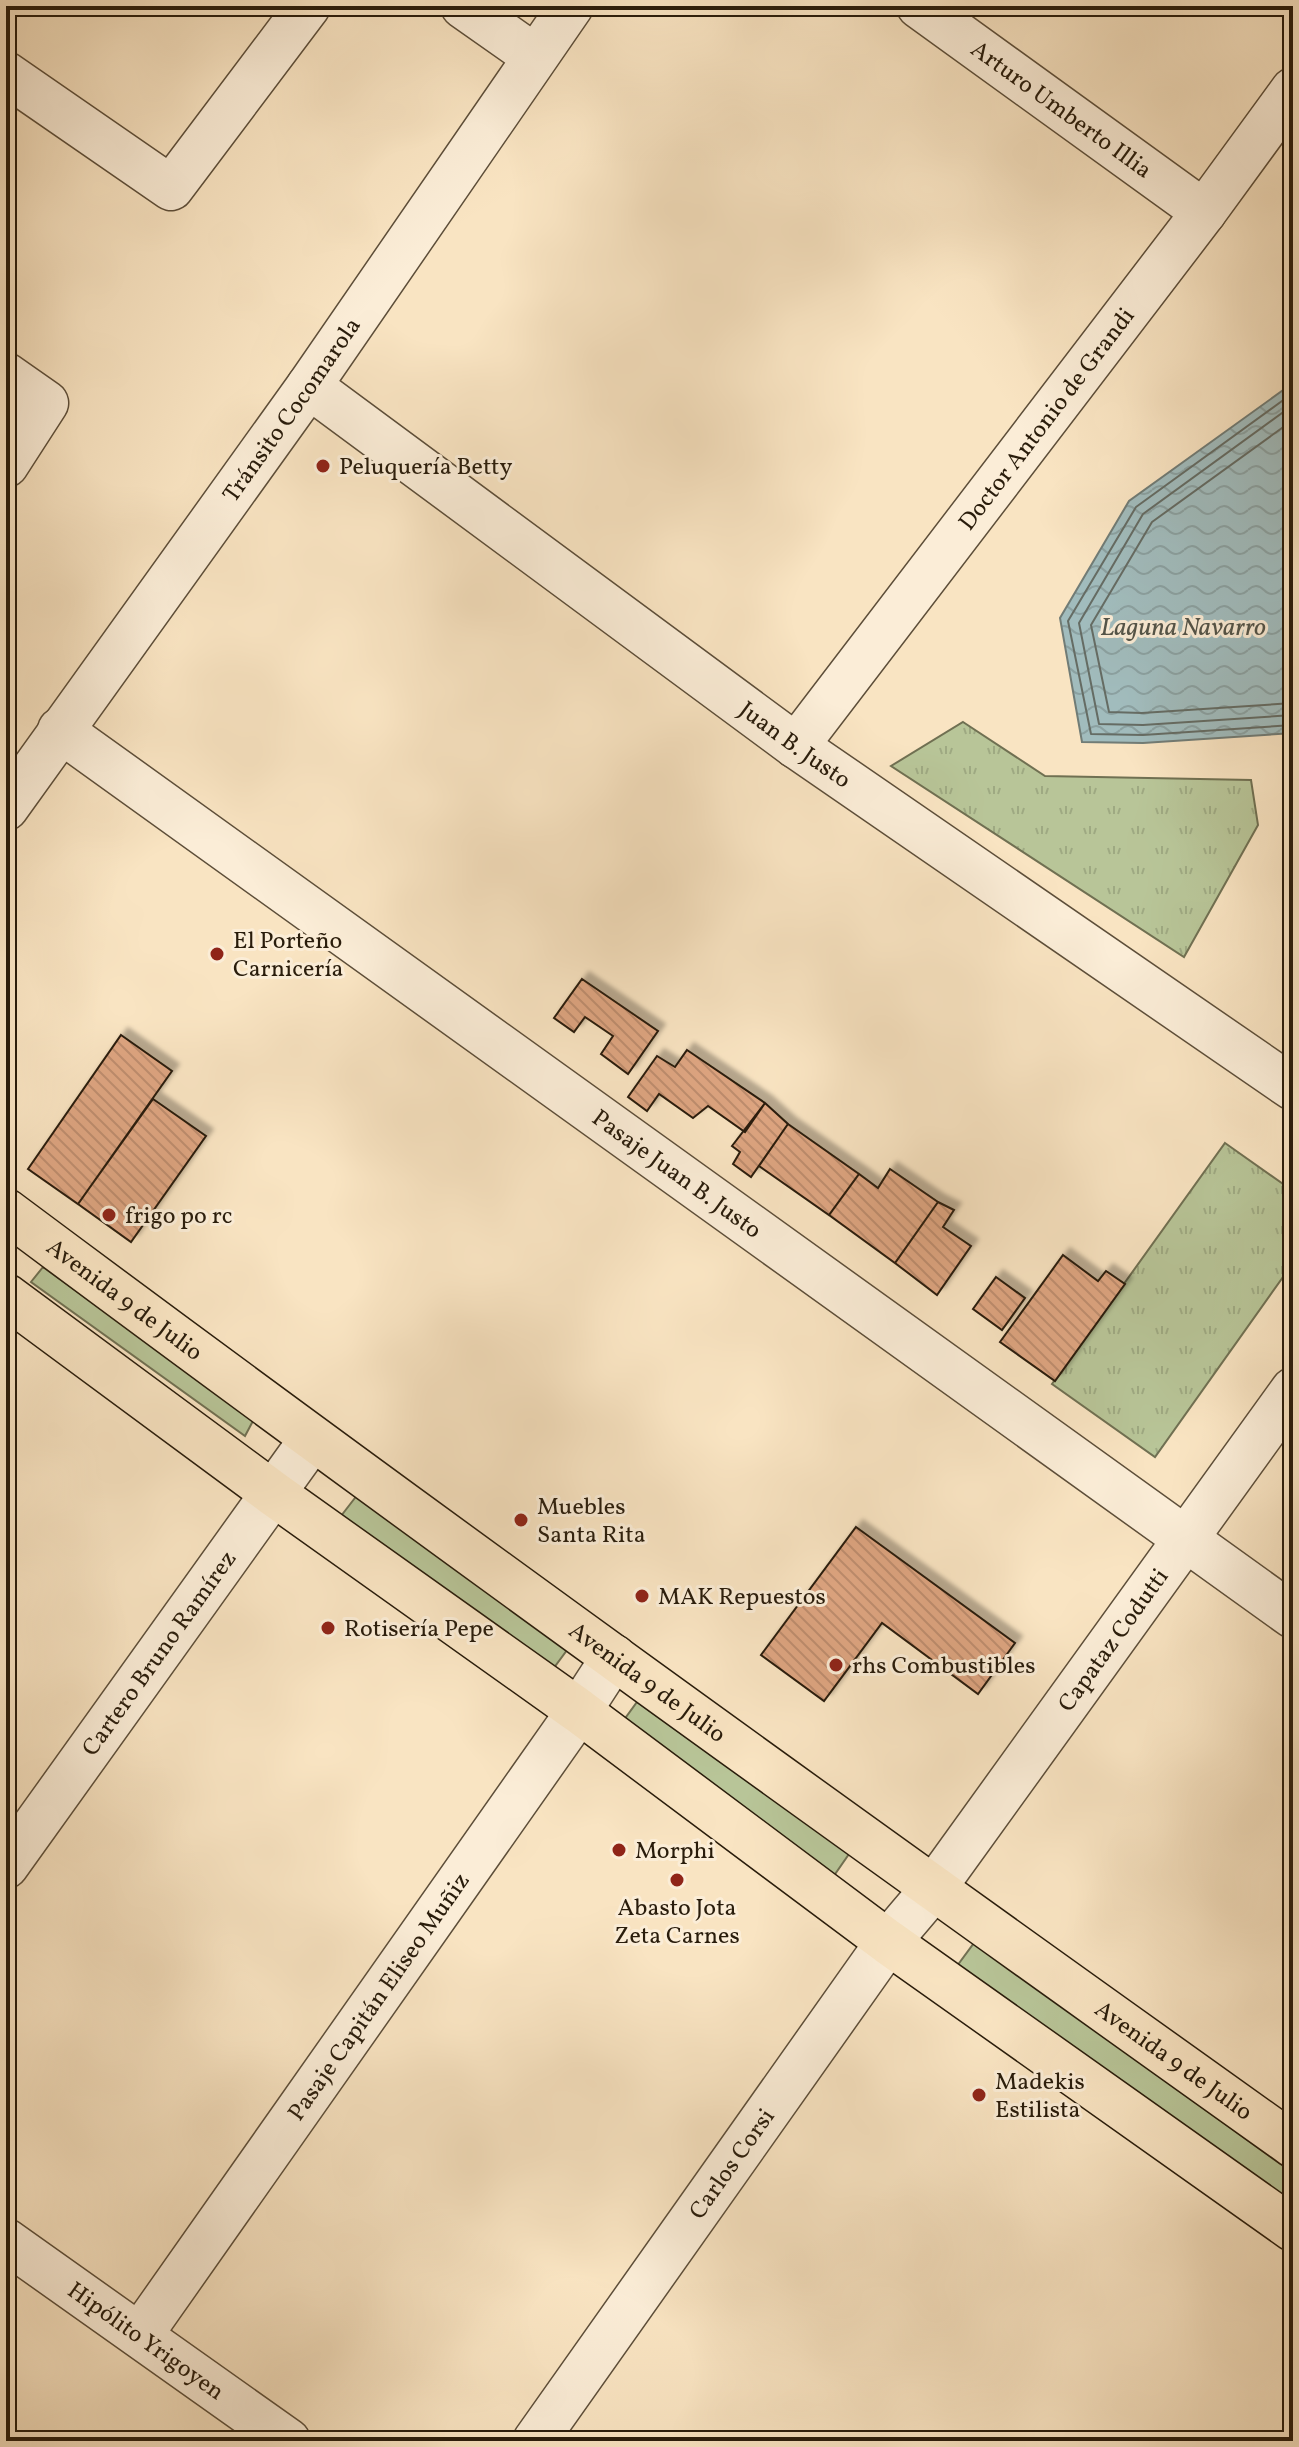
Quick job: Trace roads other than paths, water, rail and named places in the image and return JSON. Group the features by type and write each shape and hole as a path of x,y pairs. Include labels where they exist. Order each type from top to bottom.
{"main road":[{"name":"Avenida 9 de Julio","path":"6,1211 312,1439 933,1889 1293,2145"},
{"path":"6,1296 274,1494 579,1711 888,1942 1293,2229"}],"street":[{"path":"6,74 171,188 308,6"},
{"path":"463,6 534,56"},
{"name":"Tránsito Cocomarola","path":"6,808 309,386 571,6"},
{"name":"Arturo Umberto Illia","path":"919,6 1204,212"},
{"name":"Doctor Antonio de Grandi","path":"796,746 1204,212 1293,90"},
{"path":"6,375 46,403 6,465"},
{"name":"Juan B. Justo","path":"309,386 796,746 1293,1088"},
{"name":"Pasaje Juan B. Justo","path":"60,730 1293,1616"},
{"name":"Capataz Codutti","path":"933,1889 1293,1390"},
{"name":"Cartero Bruno Ramírez","path":"6,1866 312,1439"},
{"name":"Pasaje Capitán Eliseo Muñiz","path":"140,2335 614,1657"},
{"name":"Carlos Corsi","path":"535,2441 888,1942 933,1889"},
{"name":"Hipólito Yrigoyen","path":"6,2241 288,2441"}],"water":[{"name":"Laguna Navarro","path":"1293,383 1293,733 1143,743 1082,742 1060,618 1129,501"}],"place":[{"name":"Peluquería Betty","path":"323,466"},
{"name":"El Porteño Carnicería","path":"217,954"},
{"name":"frigo po rc","path":"109,1215"},
{"name":"Muebles Santa Rita","path":"521,1520"},
{"name":"MAK Repuestos","path":"642,1596"},
{"name":"Rotisería Pepe","path":"328,1628"},
{"name":"rhs Combustibles","path":"836,1665"},
{"name":"Morphi","path":"619,1850"},
{"name":"Abasto Jota Zeta Carnes","path":"677,1880"},
{"name":"Madekis Estilista","path":"979,2095"}]}
